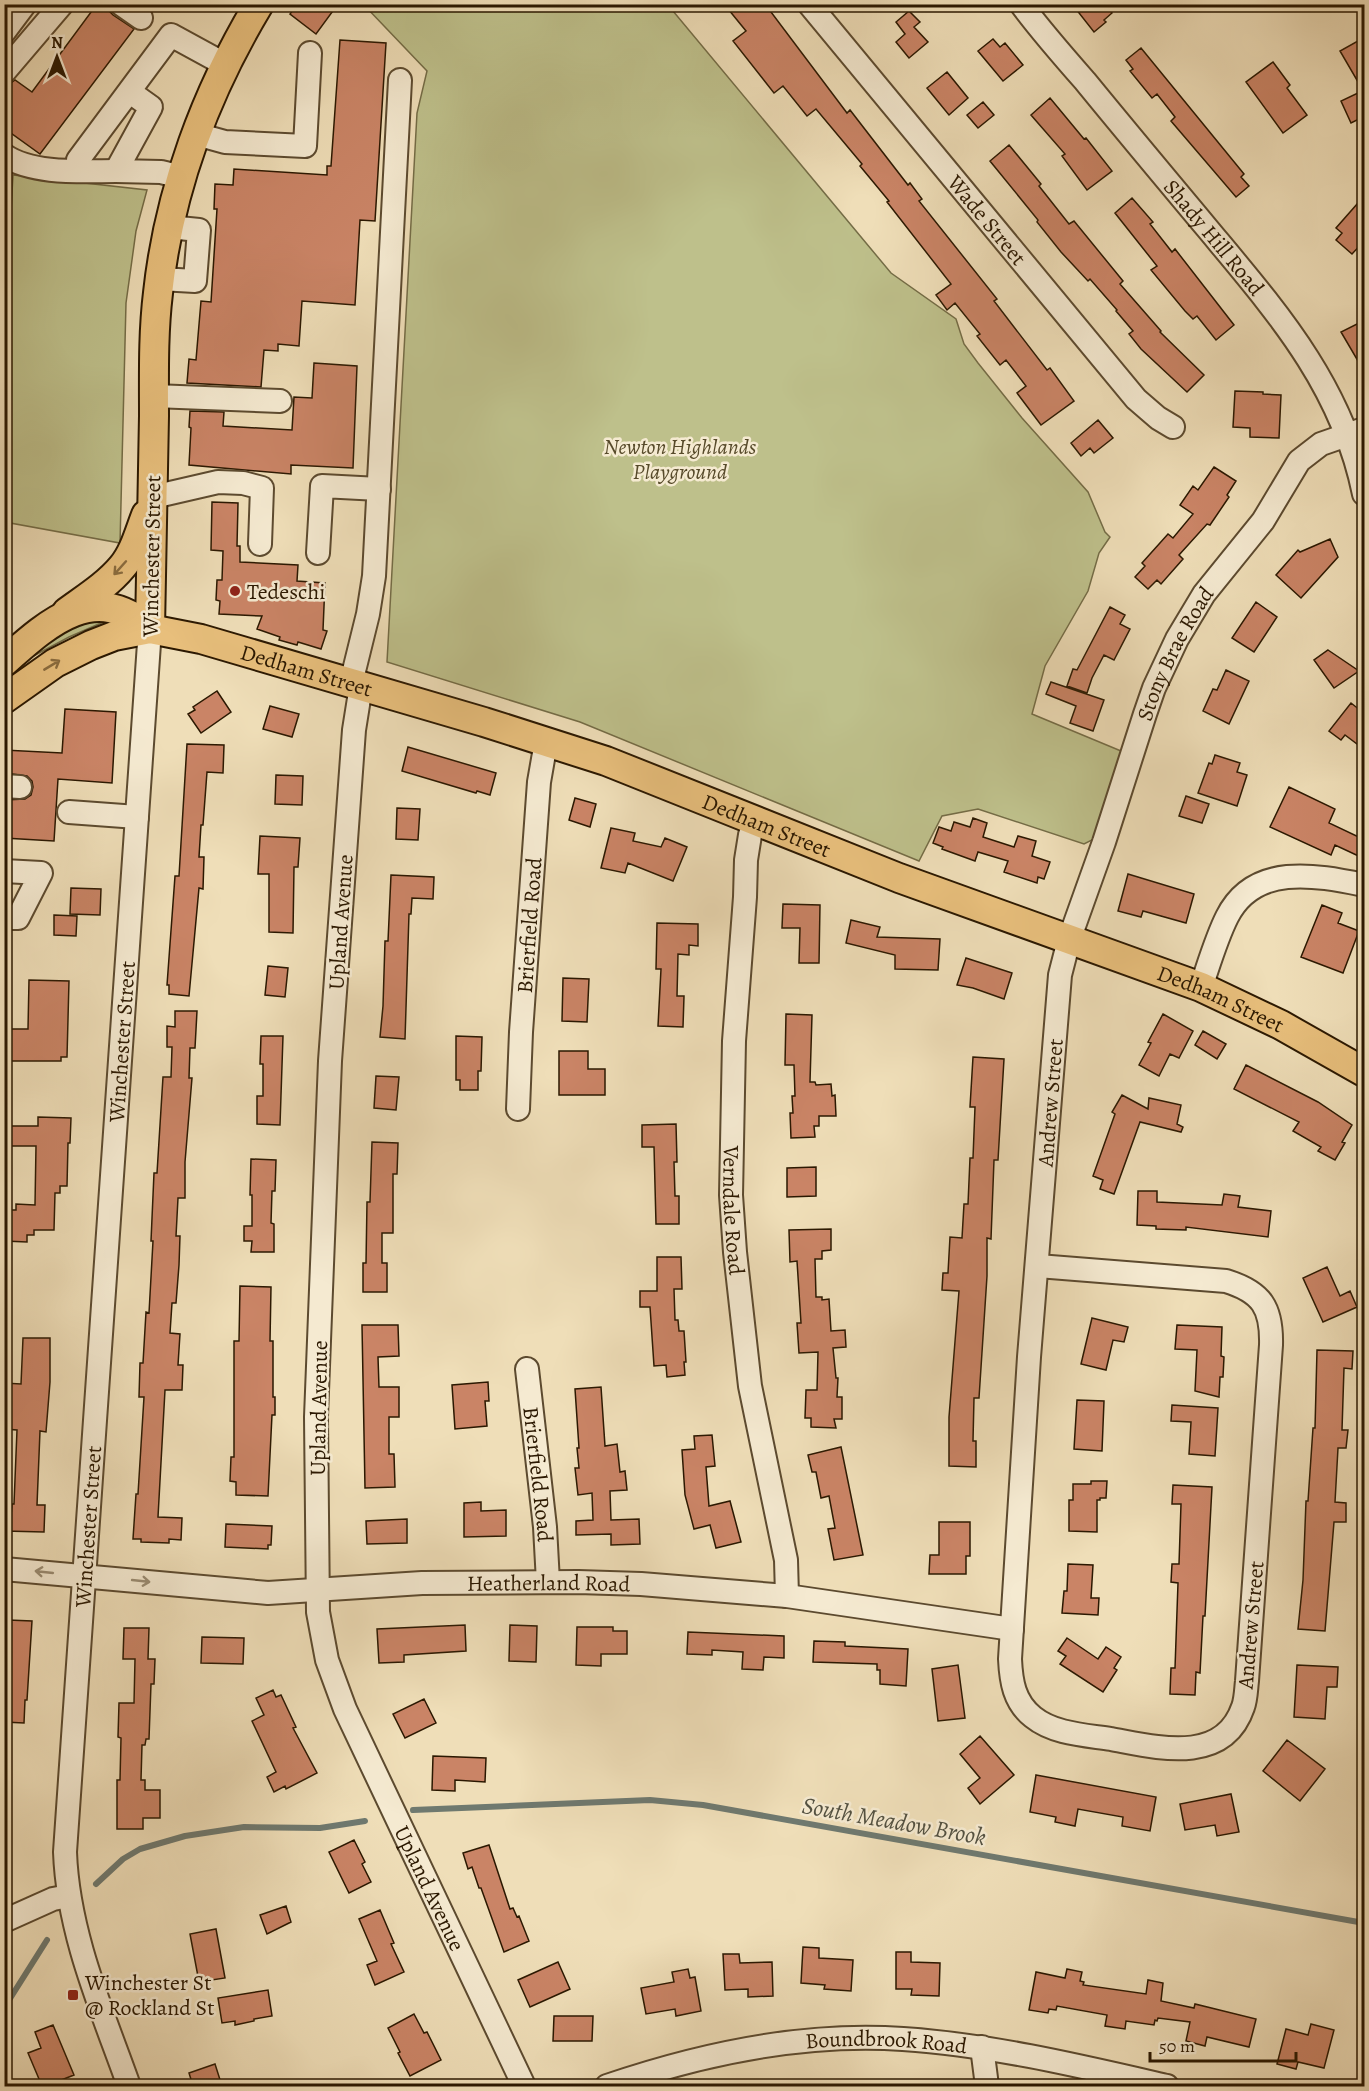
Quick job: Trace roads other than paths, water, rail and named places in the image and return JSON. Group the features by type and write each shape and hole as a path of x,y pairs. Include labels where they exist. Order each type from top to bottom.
{"main road":[{"name":"Winchester Street","path":"150,629 155,328 169,227 196,134 226,65 260,4"},
{"path":"4,662 108,581 123,566 135,544 153,497"},
{"path":"57,620 83,608 110,608 131,615 150,629"},
{"path":"4,699 38,674 78,651 114,636 150,629"},
{"name":"Dedham Street","path":"150,629 201,639 606,761 899,878 1201,987 1281,1025 1365,1072"}],"street":[{"path":"4,32 25,4"},
{"path":"4,72 62,4"},
{"path":"121,4 141,18"},
{"name":"Wade Street","path":"809,4 1136,399 1145,409 1173,428"},
{"name":"Shady Hill Road","path":"1021,4 1278,314 1299,343 1356,431 1365,494"},
{"path":"78,160 171,35 226,65"},
{"path":"196,134 225,142 305,146 310,52"},
{"name":"Upland Avenue","path":"400,80 379,489 371,597 356,684 330,1061 316,1417 317,1591 321,1636 345,1709 524,2086"},
{"path":"116,171 151,108 130,92"},
{"path":"4,155 38,168 67,171 161,172 182,177"},
{"path":"154,396 280,401"},
{"name":"Stony Brae Road","path":"1070,940 1154,688 1177,639 1204,594 1263,521 1299,461 1321,444 1356,431"},
{"path":"153,497 218,482 243,483 262,488 260,544"},
{"path":"318,553 322,486 379,489"},
{"name":"Winchester Street","path":"129,2086 79,1944 66,1875 66,1830 150,629"},
{"name":"Brierfield Road","path":"518,1109 521,1032 539,782 546,742"},
{"path":"69,812 137,817"},
{"name":"Verndale Road","path":"755,820 746,860 734,1041 731,1195 750,1386 786,1560 787,1596"},
{"path":"4,871 41,873 18,918 4,918"},
{"path":"1201,987 1227,918 1240,898 1260,882 1295,877 1365,885"},
{"name":"Andrew Street","path":"1038,1266 1226,1281 1250,1290 1267,1308 1270,1319 1271,1345 1247,1680 1243,1708 1237,1720 1219,1738 1195,1748 1166,1749 1055,1729 1031,1716 1016,1697 1010,1674 1029,1357 1058,992 1060,975 1070,940"},
{"name":"Brierfield Road","path":"527,1369 545,1527 548,1582"},
{"name":"Heatherland Road","path":"4,1569 249,1592 317,1591 394,1584 548,1582 651,1584 787,1596 1012,1629"},
{"path":"4,1921 53,1899 69,1896"},
{"name":"Boundbrook Road","path":"607,2086 697,2058 771,2044 846,2039 901,2039 982,2047 1167,2086"},
{"path":"982,2047 987,2086"}],"waterway":[{"name":"South Meadow Brook","path":"413,1810 650,1800 703,1805 1364,1923"},
{"name":"South Meadow Brook","path":"96,1884 123,1859 140,1849 185,1836 244,1827 320,1828 365,1821"},
{"name":"South Meadow Brook","path":"4,2008 47,1940"}],"place":[{"name":"Tedeschi","path":"235,591"},
{"name":"Winchester St @ Rockland St","path":"73,1995"}],"park label":[{"name":"Newton Highlands Playground","path":"680,458"}]}
